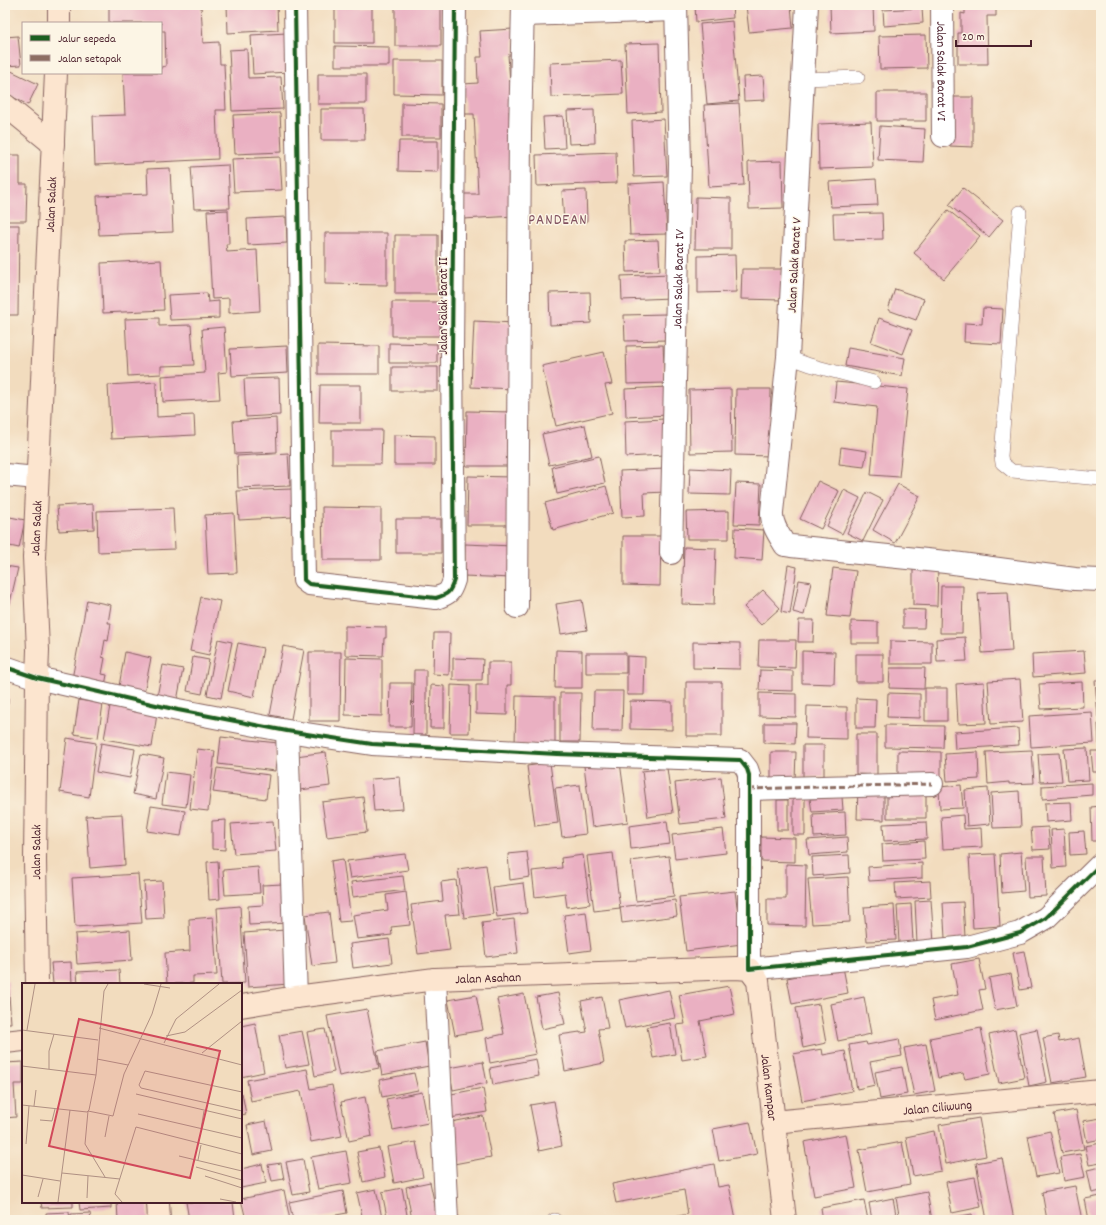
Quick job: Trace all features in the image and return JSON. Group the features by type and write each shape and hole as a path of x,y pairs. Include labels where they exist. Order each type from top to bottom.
{"street":[{"path":"59,22 60,5"},
{"name":"Jalan Salak Barat II","path":"294,5 304,580 309,584 436,598 451,590 454,580 452,354 454,5"},
{"name":"Jalan Salak Barat V","path":"807,5 790,358 772,512 773,523 785,545 946,562 1076,579 1101,580"},
{"name":"Jalan Salak Barat VI","path":"942,5 943,136"},
{"path":"517,607 520,139 523,10 676,8"},
{"name":"Jalan Salak Barat IV","path":"671,553 680,164 676,8"},
{"name":"Jalan Salak","path":"37,983 35,860 36,678 38,650 34,557 56,74"},
{"path":"5,106 53,144"},
{"path":"5,475 37,478"},
{"path":"5,667 36,678 178,710 287,731 372,744 557,754 740,760 747,769 749,775 742,968 967,947 1020,933 1046,918 1101,864"},
{"path":"287,731 296,997"},
{"path":"749,789 932,784"},
{"name":"Jalan Asahan","path":"242,1006 296,997 435,979 742,968"},
{"name":"Jalan Kampar","path":"742,968 758,981 785,1220"},
{"path":"435,979 447,1220"},
{"path":"5,1042 22,1040"},
{"name":"Jalan Ciliwung","path":"773,1122 1101,1091"},
{"path":"158,1203 159,1220"}],"lane":[{"path":"804,79 858,77"},
{"path":"1020,212 1001,456 1002,463 1012,470 1101,479"},
{"path":"790,358 810,365 874,382"}],"building":[{"path":"109,5 201,5 203,43 219,42 220,64 224,64 226,110 216,110 218,159 95,165 93,116 125,115 123,74 162,74 162,67 166,66 165,31 162,31 162,22 109,22"},
{"path":"227,5 277,5 278,30 228,33"},
{"path":"395,5 441,5 441,46 395,46"},
{"path":"695,5 732,5 733,18 696,22"},
{"path":"746,5 791,5 793,28 749,32"},
{"path":"830,5 873,5 874,31 831,33"},
{"path":"965,5 996,5 996,16 987,16 988,64 958,64 958,33 961,33 961,13 965,14"},
{"path":"335,7 372,7 372,43 335,43"},
{"path":"922,8 923,23 884,26 883,10"},
{"path":"732,21 739,101 707,104 700,24"},
{"path":"513,29 514,55 508,55 510,82 516,81 518,111 509,111 515,216 463,219 462,194 478,194 474,114 465,114 463,84 478,83 477,57 482,57 480,31"},
{"path":"287,33 289,72 253,74 251,35"},
{"path":"926,35 927,68 880,69 879,36"},
{"path":"18,36 21,65 5,66 5,37"},
{"path":"659,43 661,112 628,114 625,44"},
{"path":"335,46 389,47 389,66 335,66"},
{"path":"247,49 248,78 281,77 283,109 232,111 229,50"},
{"path":"621,60 623,94 551,97 550,63"},
{"path":"394,61 442,61 442,95 394,94"},
{"path":"5,68 38,84 28,105 5,93"},
{"path":"318,74 366,74 366,104 318,104"},
{"path":"763,76 765,100 744,101 743,77"},
{"path":"877,92 926,92 926,121 877,121"},
{"path":"949,97 973,97 973,147 949,146"},
{"path":"402,103 441,104 441,137 402,137"},
{"path":"739,103 744,185 709,187 704,105"},
{"path":"321,109 364,109 365,140 321,140"},
{"path":"594,110 595,143 569,144 567,111"},
{"path":"280,113 282,152 235,154 233,115"},
{"path":"563,116 565,148 545,149 543,117"},
{"path":"664,119 667,176 634,177 632,121"},
{"path":"871,122 873,167 819,169 818,124"},
{"path":"880,126 925,129 923,162 878,160"},
{"path":"399,141 438,141 438,172 398,171"},
{"path":"616,152 617,183 537,186 536,155"},
{"path":"5,155 20,155 20,184 27,184 26,221 5,221"},
{"path":"280,157 282,190 234,192 232,159"},
{"path":"782,161 783,208 749,209 748,162"},
{"path":"228,165 230,208 194,209 191,167"},
{"path":"170,168 173,232 99,235 97,196 148,194 147,169"},
{"path":"876,179 878,205 831,207 829,182"},
{"path":"664,182 667,234 630,235 628,184"},
{"path":"963,188 1003,220 989,237 949,205"},
{"path":"586,190 587,222 564,222 562,191"},
{"path":"696,197 731,198 731,249 695,249"},
{"path":"228,210 229,244 226,244 227,252 257,250 260,311 229,313 229,298 212,299 207,211"},
{"path":"948,210 980,236 944,279 914,253"},
{"path":"882,213 883,239 834,240 833,214"},
{"path":"286,217 287,243 248,245 247,219"},
{"path":"5,225 19,225 18,315 5,315"},
{"path":"325,233 387,233 387,285 325,284"},
{"path":"395,235 438,235 438,294 395,294"},
{"path":"658,240 660,271 626,272 625,241"},
{"path":"735,255 736,292 698,293 698,256"},
{"path":"161,260 164,310 103,313 101,263"},
{"path":"742,269 782,269 782,300 741,299"},
{"path":"670,274 671,298 622,300 621,276"},
{"path":"895,289 924,299 916,320 888,310"},
{"path":"590,292 591,323 550,325 549,293"},
{"path":"207,293 208,302 219,301 219,318 170,320 168,295"},
{"path":"392,302 440,302 440,336 392,336"},
{"path":"983,308 1003,309 1001,344 964,342 965,323 982,324"},
{"path":"666,314 667,340 625,341 624,315"},
{"path":"159,318 159,326 191,325 194,365 161,366 161,374 128,376 125,319"},
{"path":"879,318 912,330 903,354 871,342"},
{"path":"474,321 515,323 513,389 471,387"},
{"path":"224,327 227,372 218,373 220,399 163,402 162,376 205,373 202,329"},
{"path":"389,343 437,344 437,363 389,363"},
{"path":"318,345 379,346 379,374 318,374"},
{"path":"663,345 665,383 627,384 626,346"},
{"path":"287,346 288,373 232,376 230,349"},
{"path":"848,348 905,358 902,376 845,366"},
{"path":"604,352 612,384 605,385 612,413 556,426 542,366"},
{"path":"392,367 438,367 438,391 392,391"},
{"path":"279,378 280,415 246,417 244,379"},
{"path":"156,382 157,417 194,415 195,435 111,439 108,385"},
{"path":"836,382 908,389 899,477 871,475 877,407 834,402"},
{"path":"320,385 361,385 361,423 319,423"},
{"path":"668,387 669,415 626,417 625,389"},
{"path":"731,389 732,452 690,453 689,390"},
{"path":"736,389 771,389 770,456 735,455"},
{"path":"467,411 512,412 511,466 466,466"},
{"path":"276,418 277,452 235,454 233,421"},
{"path":"664,419 665,455 626,457 625,421"},
{"path":"585,425 592,456 549,465 542,434"},
{"path":"332,430 382,430 381,464 332,464"},
{"path":"394,435 435,436 435,465 394,465"},
{"path":"841,447 867,451 864,467 839,464"},
{"path":"288,453 290,486 238,488 237,456"},
{"path":"599,456 605,483 557,494 552,467"},
{"path":"690,468 731,470 730,495 689,494"},
{"path":"665,469 666,492 644,493 645,516 622,517 620,471"},
{"path":"468,476 511,477 510,525 467,525"},
{"path":"818,481 839,491 821,529 800,519"},
{"path":"736,483 761,484 759,525 734,524"},
{"path":"898,484 920,496 895,543 873,530"},
{"path":"606,486 613,513 553,530 545,503"},
{"path":"292,489 293,517 239,520 237,491"},
{"path":"844,490 860,498 842,534 827,526"},
{"path":"867,492 883,500 863,541 847,533"},
{"path":"93,504 94,529 59,531 57,506"},
{"path":"322,507 381,508 381,560 323,560"},
{"path":"173,508 175,549 98,552 97,511"},
{"path":"729,511 729,539 687,539 686,512"},
{"path":"234,513 237,573 208,574 205,515"},
{"path":"10,517 25,520 19,548 5,545"},
{"path":"396,519 441,519 441,553 396,553"},
{"path":"735,528 764,530 762,560 734,558"},
{"path":"623,536 661,536 660,586 623,585"},
{"path":"465,544 513,546 512,578 464,576"},
{"path":"684,547 716,548 714,605 682,604"},
{"path":"788,565 797,567 790,614 781,612"},
{"path":"5,566 18,568 9,607 5,606"},
{"path":"913,566 938,566 937,606 913,605"},
{"path":"833,568 856,571 850,618 827,616"},
{"path":"799,580 811,582 804,615 793,612"},
{"path":"941,586 963,586 962,633 940,633"},
{"path":"763,590 780,608 761,625 744,607"},
{"path":"1008,592 1012,651 982,653 978,593"},
{"path":"201,597 220,601 209,655 190,651"},
{"path":"87,600 111,605 108,623 111,623 108,641 105,640 102,657 105,658 102,674 107,675 104,690 71,684"},
{"path":"582,600 587,630 561,634 556,604"},
{"path":"903,609 925,610 924,628 903,628"},
{"path":"799,620 814,620 813,642 798,642"},
{"path":"851,621 878,622 878,643 851,643"},
{"path":"345,626 386,627 383,656 345,655"},
{"path":"434,633 450,633 449,675 433,674"},
{"path":"965,637 967,661 937,662 936,639"},
{"path":"218,639 232,642 221,698 207,695"},
{"path":"759,640 796,640 795,668 758,667"},
{"path":"890,641 932,642 932,664 890,664"},
{"path":"693,642 740,643 740,669 693,668"},
{"path":"238,643 263,648 254,697 228,691"},
{"path":"283,646 304,650 291,719 270,715"},
{"path":"556,650 582,651 582,688 555,688"},
{"path":"802,651 835,652 834,684 802,683"},
{"path":"1084,651 1086,673 1033,677 1032,654"},
{"path":"125,652 151,658 143,698 118,692"},
{"path":"309,652 341,652 340,721 309,721"},
{"path":"586,653 626,653 626,673 586,673"},
{"path":"856,654 883,654 883,682 856,682"},
{"path":"627,656 645,657 644,695 627,695"},
{"path":"193,657 209,660 202,694 187,691"},
{"path":"346,658 382,659 382,716 345,715"},
{"path":"453,658 483,659 482,680 453,680"},
{"path":"488,662 511,662 511,685 507,685 507,715 476,714 476,685 488,685"},
{"path":"163,665 183,669 177,701 157,697"},
{"path":"890,668 925,668 924,689 889,688"},
{"path":"414,670 426,670 426,735 413,735"},
{"path":"760,670 793,671 793,691 759,690"},
{"path":"5,674 9,674 8,704 5,704"},
{"path":"1020,679 1023,722 991,724 988,681"},
{"path":"1095,680 1101,680 1101,717 1098,717"},
{"path":"686,682 722,682 722,736 686,736"},
{"path":"984,682 986,723 958,724 956,684"},
{"path":"1082,682 1083,707 1041,709 1039,684"},
{"path":"390,683 412,683 411,727 389,727"},
{"path":"431,685 444,686 444,728 430,728"},
{"path":"451,685 470,686 469,733 450,733"},
{"path":"925,688 947,688 947,721 925,721"},
{"path":"594,691 623,691 622,731 593,731"},
{"path":"560,693 581,693 580,742 560,742"},
{"path":"759,693 796,694 796,717 759,716"},
{"path":"888,693 920,694 920,718 887,717"},
{"path":"516,696 555,697 555,746 515,745"},
{"path":"856,698 876,699 875,728 856,728"},
{"path":"79,700 103,704 98,738 74,734"},
{"path":"630,701 672,702 672,730 630,729"},
{"path":"110,706 157,714 152,747 104,739"},
{"path":"807,706 847,707 847,739 806,738"},
{"path":"1092,712 1094,743 1031,747 1029,716"},
{"path":"764,723 796,723 795,744 764,743"},
{"path":"1101,723 1101,744 1099,744 1098,724"},
{"path":"885,725 944,726 943,748 885,747"},
{"path":"1018,728 1019,745 955,749 954,732"},
{"path":"856,734 877,734 877,775 856,774"},
{"path":"221,737 278,743 275,771 218,764"},
{"path":"67,738 96,743 89,797 60,792"},
{"path":"101,743 135,749 130,778 96,772"},
{"path":"803,745 824,745 824,777 803,777"},
{"path":"1087,748 1089,780 1067,781 1064,749"},
{"path":"197,749 215,751 208,811 190,809"},
{"path":"1032,750 1034,783 1009,784 1009,782 988,784 986,752"},
{"path":"898,751 941,752 941,778 898,778"},
{"path":"1091,751 1101,751 1101,772 1093,772"},
{"path":"326,752 330,786 300,790 296,756"},
{"path":"771,752 796,752 795,780 771,780"},
{"path":"978,752 979,779 947,781 945,754"},
{"path":"1059,753 1062,781 1040,782 1038,754"},
{"path":"141,754 164,758 156,799 133,794"},
{"path":"620,762 628,822 592,827 584,766"},
{"path":"550,763 558,823 535,826 527,766"},
{"path":"217,768 269,775 266,799 213,792"},
{"path":"667,768 673,813 648,817 642,771"},
{"path":"166,772 190,775 186,807 162,804"},
{"path":"400,777 403,809 374,811 371,779"},
{"path":"721,777 726,819 680,824 675,783"},
{"path":"1092,783 1092,795 1042,799 1042,786"},
{"path":"580,785 586,834 562,837 555,788"},
{"path":"961,785 963,808 940,809 939,787"},
{"path":"858,787 884,788 884,820 857,819"},
{"path":"887,788 926,789 926,818 887,818"},
{"path":"988,788 990,824 967,826 965,790"},
{"path":"1019,791 1021,827 993,828 991,793"},
{"path":"793,795 805,795 805,835 793,835"},
{"path":"363,797 367,832 327,837 322,802"},
{"path":"842,797 843,810 812,812 810,799"},
{"path":"777,800 788,800 788,830 777,830"},
{"path":"1071,802 1072,820 1046,822 1045,803"},
{"path":"151,806 185,811 181,836 147,831"},
{"path":"1101,806 1101,841 1092,841 1091,807"},
{"path":"845,812 846,835 814,837 813,814"},
{"path":"122,814 125,865 90,868 86,816"},
{"path":"963,815 964,829 981,828 982,847 943,849 941,817"},
{"path":"226,820 225,850 212,849 212,821"},
{"path":"273,821 276,851 234,854 231,824"},
{"path":"667,821 670,844 631,849 629,826"},
{"path":"926,822 927,839 884,841 883,824"},
{"path":"1048,827 1050,849 1033,850 1031,828"},
{"path":"723,829 726,853 675,859 672,835"},
{"path":"1064,829 1066,867 1053,868 1051,830"},
{"path":"1084,831 1086,854 1070,855 1069,832"},
{"path":"761,837 795,838 795,862 761,861"},
{"path":"847,837 848,852 809,855 807,840"},
{"path":"924,841 925,859 883,861 882,844"},
{"path":"527,852 530,877 510,880 508,854"},
{"path":"1021,852 1024,891 1002,893 1000,854"},
{"path":"613,853 620,908 594,911 587,856"},
{"path":"405,854 408,870 350,878 347,861"},
{"path":"995,854 1000,926 973,928 969,855"},
{"path":"583,855 590,904 567,907 565,893 535,897 532,871 562,868 561,858"},
{"path":"849,855 850,873 813,876 812,857"},
{"path":"669,856 674,896 636,901 631,861"},
{"path":"1026,856 1044,856 1046,896 1028,897"},
{"path":"343,859 351,921 339,922 331,861"},
{"path":"218,861 220,899 209,900 207,862"},
{"path":"922,863 922,878 869,881 868,867"},
{"path":"786,864 806,865 805,926 767,925 767,899 786,899"},
{"path":"486,865 493,914 464,918 458,869"},
{"path":"258,867 260,893 225,895 223,870"},
{"path":"138,874 142,923 75,927 72,878"},
{"path":"403,876 405,890 353,897 351,882"},
{"path":"848,877 850,922 812,924 808,879"},
{"path":"456,880 460,914 445,915 450,950 418,954 411,905 443,901 441,882"},
{"path":"162,881 164,918 146,919 144,882"},
{"path":"930,881 931,897 896,899 895,883"},
{"path":"523,883 527,913 497,917 493,887"},
{"path":"283,884 288,923 249,925 248,906 263,905 262,885"},
{"path":"735,891 742,944 686,951 679,897"},
{"path":"406,892 410,925 391,927 392,935 357,939 353,915 388,910 386,895"},
{"path":"675,900 677,916 622,923 620,907"},
{"path":"931,900 934,943 917,944 915,901"},
{"path":"963,902 965,937 945,938 943,903"},
{"path":"911,904 913,942 899,943 897,905"},
{"path":"894,905 896,940 867,941 864,907"},
{"path":"240,906 245,983 222,983 217,908"},
{"path":"329,912 335,963 312,966 305,915"},
{"path":"586,912 591,950 569,953 564,915"},
{"path":"213,917 217,975 193,976 193,983 167,983 165,953 190,951 189,919"},
{"path":"514,919 518,953 486,957 482,923"},
{"path":"130,930 132,960 77,964 75,934"},
{"path":"285,930 289,984 248,987 244,933"},
{"path":"389,939 392,963 353,968 350,944"},
{"path":"1024,951 1031,988 1020,990 1013,953"},
{"path":"979,959 985,989 979,990 983,1010 935,1020 931,1000 958,995 952,964"},
{"path":"71,962 72,983 53,983 51,963"},
{"path":"843,967 848,993 792,1004 787,978"},
{"path":"119,970 120,983 78,983 77,972"},
{"path":"1011,974 1017,1006 995,1010 989,978"},
{"path":"5,981 8,981 11,1023 5,1023"},
{"path":"729,986 735,1014 700,1021 707,1056 682,1060 676,1025 685,1024 679,995"},
{"path":"669,990 675,1018 625,1028 619,1000"},
{"path":"558,993 565,1024 542,1029 536,997"},
{"path":"524,994 536,1054 490,1063 486,1038 504,1034 497,999"},
{"path":"476,995 483,1030 455,1035 448,1000"},
{"path":"602,997 608,1028 598,1029 604,1063 565,1071 559,1035 587,1032 581,1001"},
{"path":"864,997 871,1034 838,1041 831,1004"},
{"path":"819,1004 826,1043 803,1048 796,1008"},
{"path":"367,1009 379,1068 339,1076 327,1016"},
{"path":"255,1023 264,1072 242,1077 242,1026"},
{"path":"670,1023 675,1054 653,1058 647,1027"},
{"path":"981,1028 990,1074 965,1079 963,1073 938,1078 930,1038"},
{"path":"325,1029 334,1072 315,1076 307,1032"},
{"path":"1015,1029 1024,1078 999,1083 989,1035"},
{"path":"1037,1029 1047,1082 1029,1086 1019,1033"},
{"path":"302,1031 309,1064 285,1068 279,1035"},
{"path":"1058,1035 1059,1042 1079,1038 1086,1077 1052,1083 1043,1038"},
{"path":"899,1039 902,1056 870,1062 875,1085 857,1089 849,1045 866,1042 867,1045"},
{"path":"425,1042 429,1066 382,1075 377,1051"},
{"path":"926,1044 935,1091 914,1095 904,1048"},
{"path":"822,1049 823,1055 845,1051 852,1091 802,1101 793,1054"},
{"path":"536,1059 539,1076 493,1085 490,1068"},
{"path":"22,1062 22,1084 14,1084 16,1117 5,1118 5,1063"},
{"path":"483,1062 487,1083 453,1090 449,1068"},
{"path":"902,1067 907,1094 880,1099 875,1072"},
{"path":"307,1069 311,1089 332,1085 342,1136 311,1142 301,1091 251,1101 247,1080"},
{"path":"414,1073 418,1090 382,1097 379,1080"},
{"path":"483,1088 487,1112 450,1118 446,1095"},
{"path":"422,1092 428,1123 393,1130 386,1099"},
{"path":"242,1093 246,1114 242,1115"},
{"path":"365,1097 372,1136 349,1141 341,1102"},
{"path":"554,1101 562,1146 539,1151 530,1105"},
{"path":"1076,1110 1084,1149 1062,1153 1054,1114"},
{"path":"483,1116 491,1157 454,1164 446,1123"},
{"path":"979,1118 986,1156 946,1164 939,1125"},
{"path":"1101,1118 1101,1139 1087,1142 1083,1121"},
{"path":"266,1121 272,1151 253,1155 247,1125"},
{"path":"750,1122 757,1154 719,1161 713,1129"},
{"path":"934,1131 941,1171 913,1176 906,1137"},
{"path":"1050,1131 1059,1173 1036,1177 1028,1136"},
{"path":"846,1134 856,1188 814,1196 804,1142"},
{"path":"416,1142 423,1177 394,1183 387,1147"},
{"path":"902,1142 910,1184 867,1192 859,1150"},
{"path":"1101,1143 1101,1163 1089,1165 1085,1146"},
{"path":"379,1148 385,1177 363,1182 357,1152"},
{"path":"346,1151 352,1183 318,1189 311,1157"},
{"path":"1080,1154 1085,1177 1064,1181 1060,1157"},
{"path":"1002,1158 1014,1220 987,1220 976,1163"},
{"path":"303,1159 309,1192 293,1195 286,1162"},
{"path":"281,1163 284,1179 272,1181 268,1165"},
{"path":"262,1164 266,1183 242,1188 242,1169"},
{"path":"714,1164 718,1187 729,1185 736,1220 661,1220 688,1214 684,1190 616,1203 612,1184"},
{"path":"1101,1167 1101,1191 1092,1193 1087,1170"},
{"path":"975,1177 981,1207 952,1213 946,1182"},
{"path":"430,1182 438,1220 412,1220 406,1187"},
{"path":"1075,1186 1082,1220 1047,1220 1042,1192"},
{"path":"402,1188 408,1220 363,1220 357,1193 376,1189 382,1218 387,1217 382,1192"},
{"path":"284,1190 290,1220 246,1220 242,1199"},
{"path":"343,1191 347,1213 309,1220 293,1220 289,1202"},
{"path":"927,1192 932,1220 900,1220 896,1198"},
{"path":"1101,1196 1101,1220 1089,1220 1085,1199"},
{"path":"893,1198 897,1220 872,1220 869,1203"},
{"path":"864,1200 868,1220 823,1220 821,1208"},
{"path":"41,1203 73,1203 73,1207 42,1208"},
{"path":"79,1203 111,1203 111,1208 80,1210"},
{"path":"117,1203 147,1203 148,1220 118,1220"},
{"path":"186,1203 233,1203 235,1220 189,1220"},
{"path":"69,1212 70,1220 46,1220 46,1213"},
{"path":"90,1213 91,1220 71,1220 71,1214"},
{"path":"972,1214 973,1220 945,1220 945,1219"}],"marked path":[{"path":"749,789 932,784"}],"cycle path":[{"path":"295,5 304,580 309,584 436,598 448,592 454,580 452,354 455,5"},
{"path":"5,667 37,678 178,710 287,731 372,744 557,754 740,760 747,769 749,775 749,969 967,947 1020,933 1046,918 1101,864"}],"district":[{"name":"PANDEAN","path":"558,219"}]}
